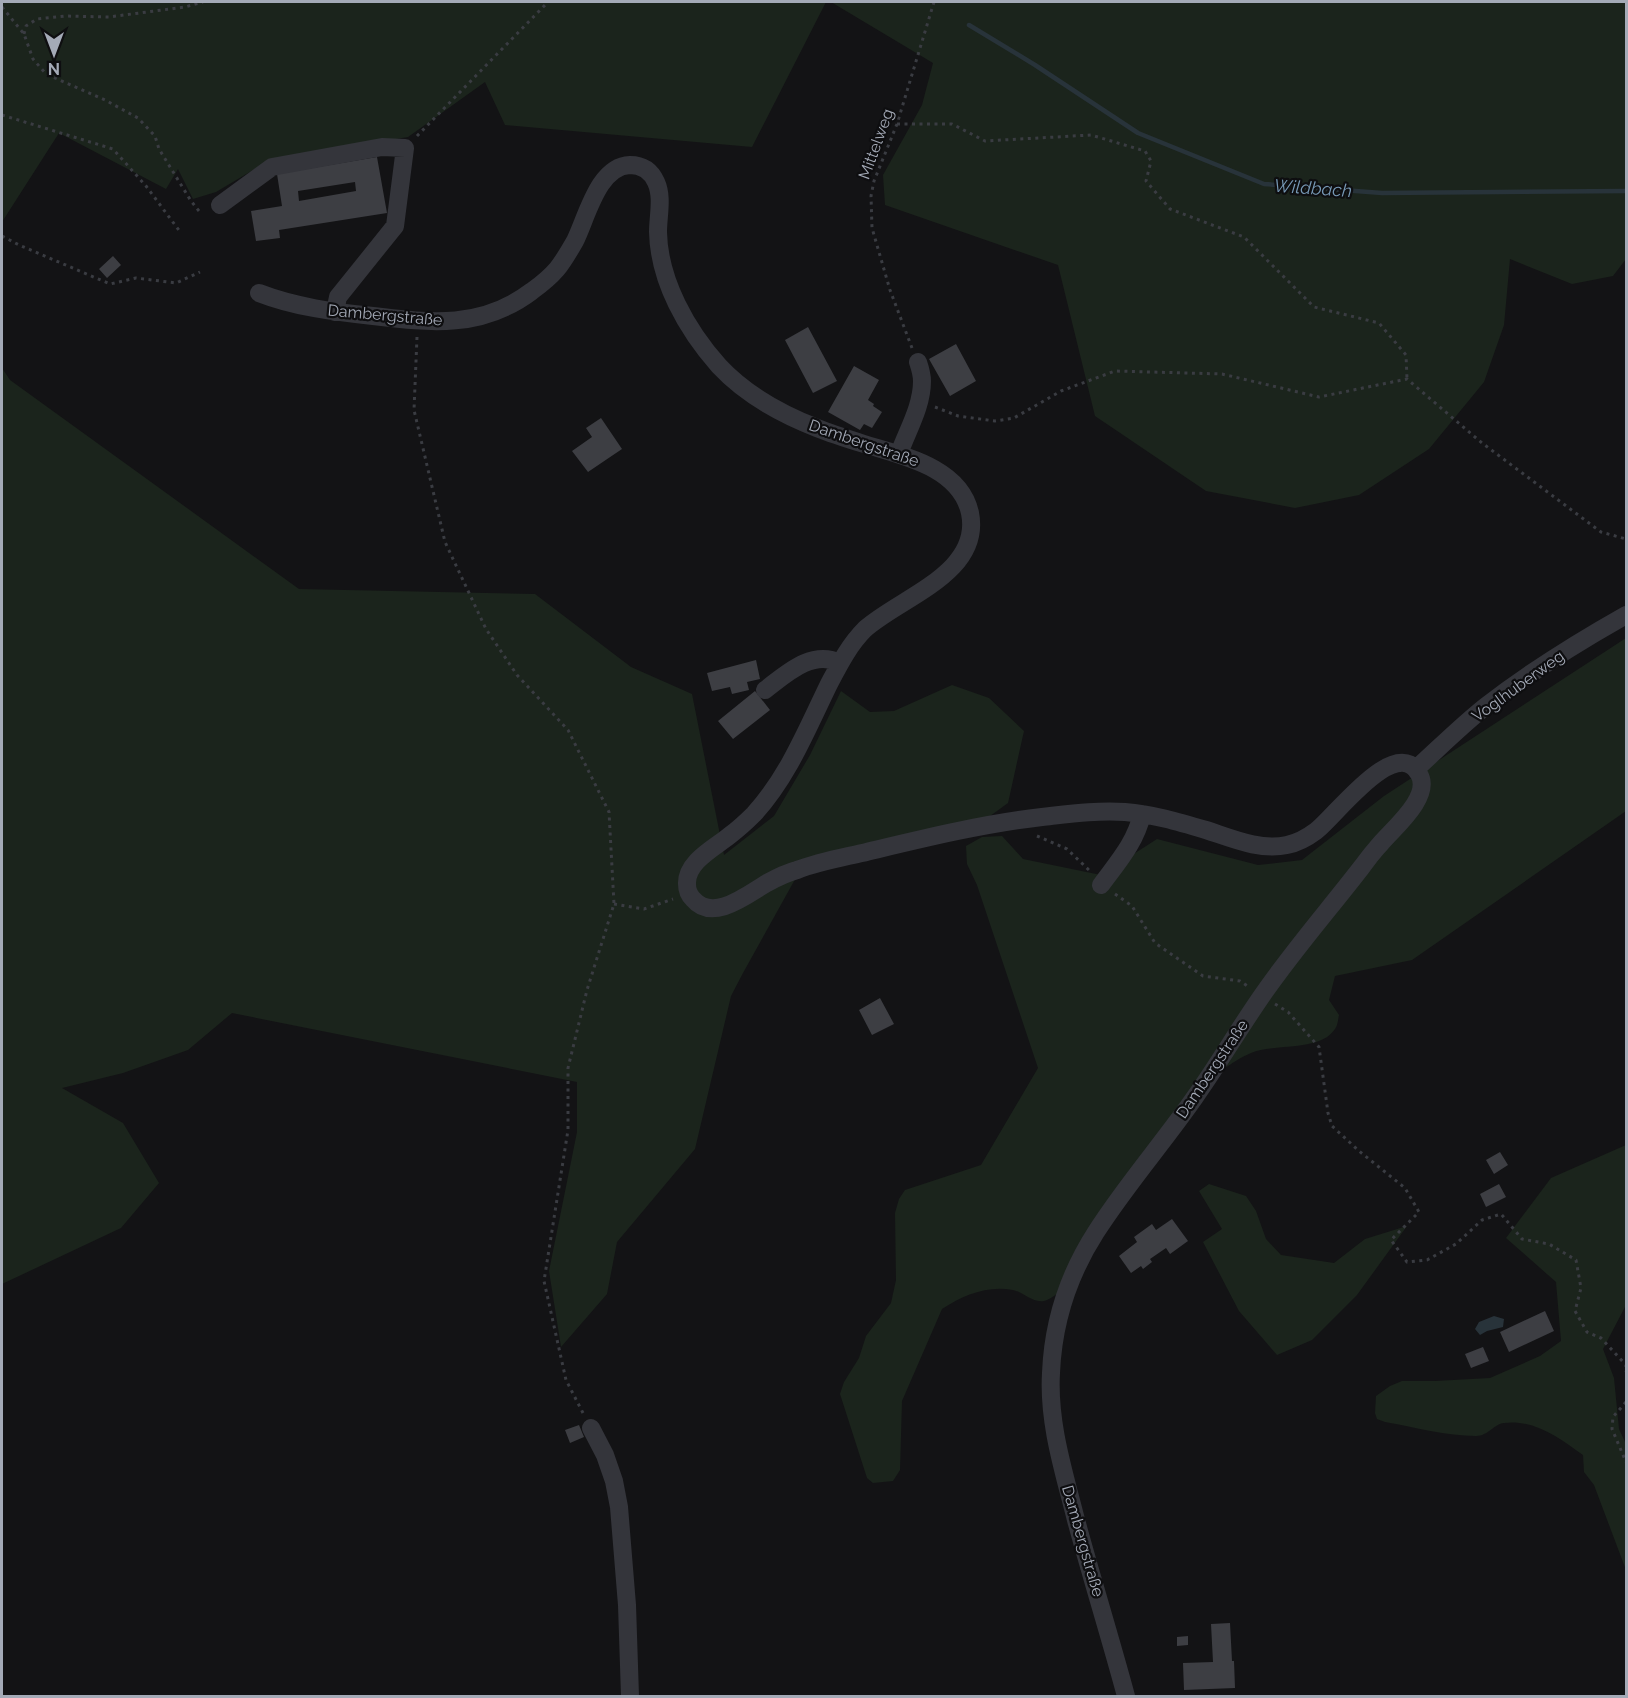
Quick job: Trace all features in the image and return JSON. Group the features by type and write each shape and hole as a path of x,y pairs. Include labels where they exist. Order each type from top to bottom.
{"street":[{"path":"220,206 272,166 382,147 405,148 395,226 338,297 335,312"},
{"name":"Dambergstraße","path":"259,293 279,301 335,312 418,321 446,322 495,313 517,302 558,268 572,247 600,184 610,172 624,165 636,166 647,170 655,178 658,188 660,254 669,284 687,323 719,366 734,381 784,413 826,431 927,465 959,489 968,505 971,523 970,539 964,554 954,567 881,617 864,630 851,645 775,789 739,829 697,861 689,872 688,893"},
{"path":"899,454 919,401 922,379 918,362"},
{"name":"Voglhuberweg","path":"1417,768 1486,706 1547,663 1626,615"},
{"path":"765,690 790,671 813,659 832,659 840,663"},
{"path":"688,893 695,902 705,907 720,907 733,903 790,872 849,856 935,836 1021,820 1101,812 1126,812 1173,820 1241,841 1279,847 1293,844 1318,830 1378,771 1393,764 1407,764 1417,768"},
{"name":"Dambergstraße","path":"1126,1696 1081,1537 1059,1449 1050,1398 1053,1342 1064,1298 1093,1237 1197,1095 1261,996 1373,852 1418,800 1422,788 1417,768"},
{"path":"1101,885 1133,841 1142,814"},
{"path":"591,1428 605,1455 620,1507 627,1605 630,1696"}],"path":[{"path":"24,34 26,26 37,19 65,16 109,17 203,2"},
{"path":"405,148 548,2"},
{"name":"Mittelweg","path":"918,362 890,290 872,228 871,196 874,181 897,124 934,2"},
{"path":"2,7 24,34 33,59 46,74 105,100 138,118 156,136 159,149 199,211"},
{"path":"2,115 114,149 146,186 181,233"},
{"path":"897,124 952,124 986,141 1091,135 1145,151 1151,161 1146,181 1170,209 1244,237 1314,307 1379,323 1406,355 1407,379 1482,443 1601,532 1626,539"},
{"path":"2,236 110,284 136,278 176,283 200,272"},
{"path":"417,351 414,410 445,542 486,629 517,675 568,730 609,812 614,904 587,990 568,1068 568,1130 544,1281 567,1380 591,1428"},
{"path":"919,401 958,416 995,421 1014,418 1061,391 1115,371 1222,374 1319,397 1407,379"},
{"path":"1021,820 1028,831 1066,849 1088,868 1101,885 1132,906 1155,943 1203,976 1240,981 1288,1012 1319,1047 1328,1113 1332,1126 1405,1188 1419,1212 1391,1240 1407,1262 1427,1260 1456,1244 1482,1220 1501,1215 1522,1239 1549,1244 1576,1260 1581,1288 1575,1311 1587,1332 1601,1338 1626,1365 1626,1372"},
{"path":"614,904 644,909 688,893"},
{"path":"1626,1402 1613,1417 1612,1429 1626,1462"}],"shaded area":[{"path":"2,2 826,2 752,147 505,125 485,82 408,137 270,160 216,192 193,199 178,169 166,189 59,133 2,222"},
{"path":"831,2 1626,2 1626,259 1613,276 1572,284 1510,259 1504,325 1484,382 1429,449 1359,495 1295,508 1206,491 1095,416 1058,265 885,205 883,175 922,105 933,63"},
{"path":"2,368 10,380 299,589 535,594 631,667 692,694 724,855 774,816 810,755 841,691 870,712 894,711 952,685 989,698 1024,731 1008,803 986,819 803,865 731,996 695,1149 617,1242 607,1294 561,1347 549,1271 577,1132 577,1082 232,1013 188,1050 123,1073 62,1088 123,1123 159,1183 121,1228 2,1284"},
{"path":"1626,638 1626,811 1412,960 1335,976 1329,1000 1339,1015 1336,1027 1328,1036 1308,1044 1251,1053 1222,1070 1060,1292 1048,1300 1040,1301 1013,1290 985,1290 958,1299 942,1309 902,1401 900,1470 893,1481 873,1483 867,1478 840,1394 844,1382 859,1358 866,1336 891,1303 896,1280 895,1213 899,1199 905,1190 981,1165 1038,1068 977,885 967,864 966,846 982,837 1002,836 1023,859 1101,875 1157,839 1258,865 1302,860 1384,796"},
{"path":"1626,1145 1626,1305 1603,1349 1614,1378 1619,1429 1626,1444 1626,1570 1594,1485 1584,1472 1583,1455 1556,1437 1537,1427 1515,1423 1500,1424 1476,1436 1454,1435 1385,1422 1377,1419 1375,1413 1376,1396 1402,1381 1490,1378 1540,1356 1561,1341 1556,1282 1506,1238 1551,1178"},
{"path":"1209,1184 1246,1196 1256,1211 1266,1239 1281,1255 1334,1263 1365,1239 1407,1226 1357,1295 1312,1340 1277,1355 1239,1311 1203,1242 1222,1229 1199,1191"},
{"path":"1494,1316 1504,1319 1503,1327 1480,1335 1475,1329 1479,1322"}],"building":[{"path":"377,157 387,213 279,230 280,238 256,241 251,211 282,206 277,174","holes":["355,182 356,191 299,201 298,191"]},
{"path":"113,256 121,265 107,278 99,269"},
{"path":"808,327 837,381 813,393 785,340"},
{"path":"956,344 976,381 950,396 929,359"},
{"path":"854,366 879,380 868,400 882,412 872,428 864,424 860,430 828,412"},
{"path":"601,418 622,449 588,472 572,451 592,437 586,428"},
{"path":"756,660 760,679 747,682 749,690 732,694 730,687 712,691 707,673"},
{"path":"755,691 770,710 733,739 718,721"},
{"path":"880,998 894,1024 872,1035 859,1010"},
{"path":"1500,1152 1508,1165 1494,1174 1486,1160"},
{"path":"1499,1184 1506,1197 1486,1207 1480,1194"},
{"path":"1172,1219 1188,1241 1170,1254 1166,1248 1150,1259 1152,1262 1143,1269 1141,1266 1131,1273 1119,1256 1137,1242 1134,1237 1152,1224 1156,1230"},
{"path":"1545,1311 1554,1331 1509,1352 1500,1332"},
{"path":"1483,1347 1489,1361 1471,1368 1465,1354"},
{"path":"579,1425 584,1437 570,1443 565,1430"},
{"path":"1230,1623 1235,1688 1184,1690 1183,1663 1213,1662 1211,1624"},
{"path":"1188,1636 1188,1645 1177,1646 1177,1637"}],"waterway":[{"name":"Wildbach","path":"969,25 1035,65 1138,133 1264,184 1382,193 1626,191"}]}
